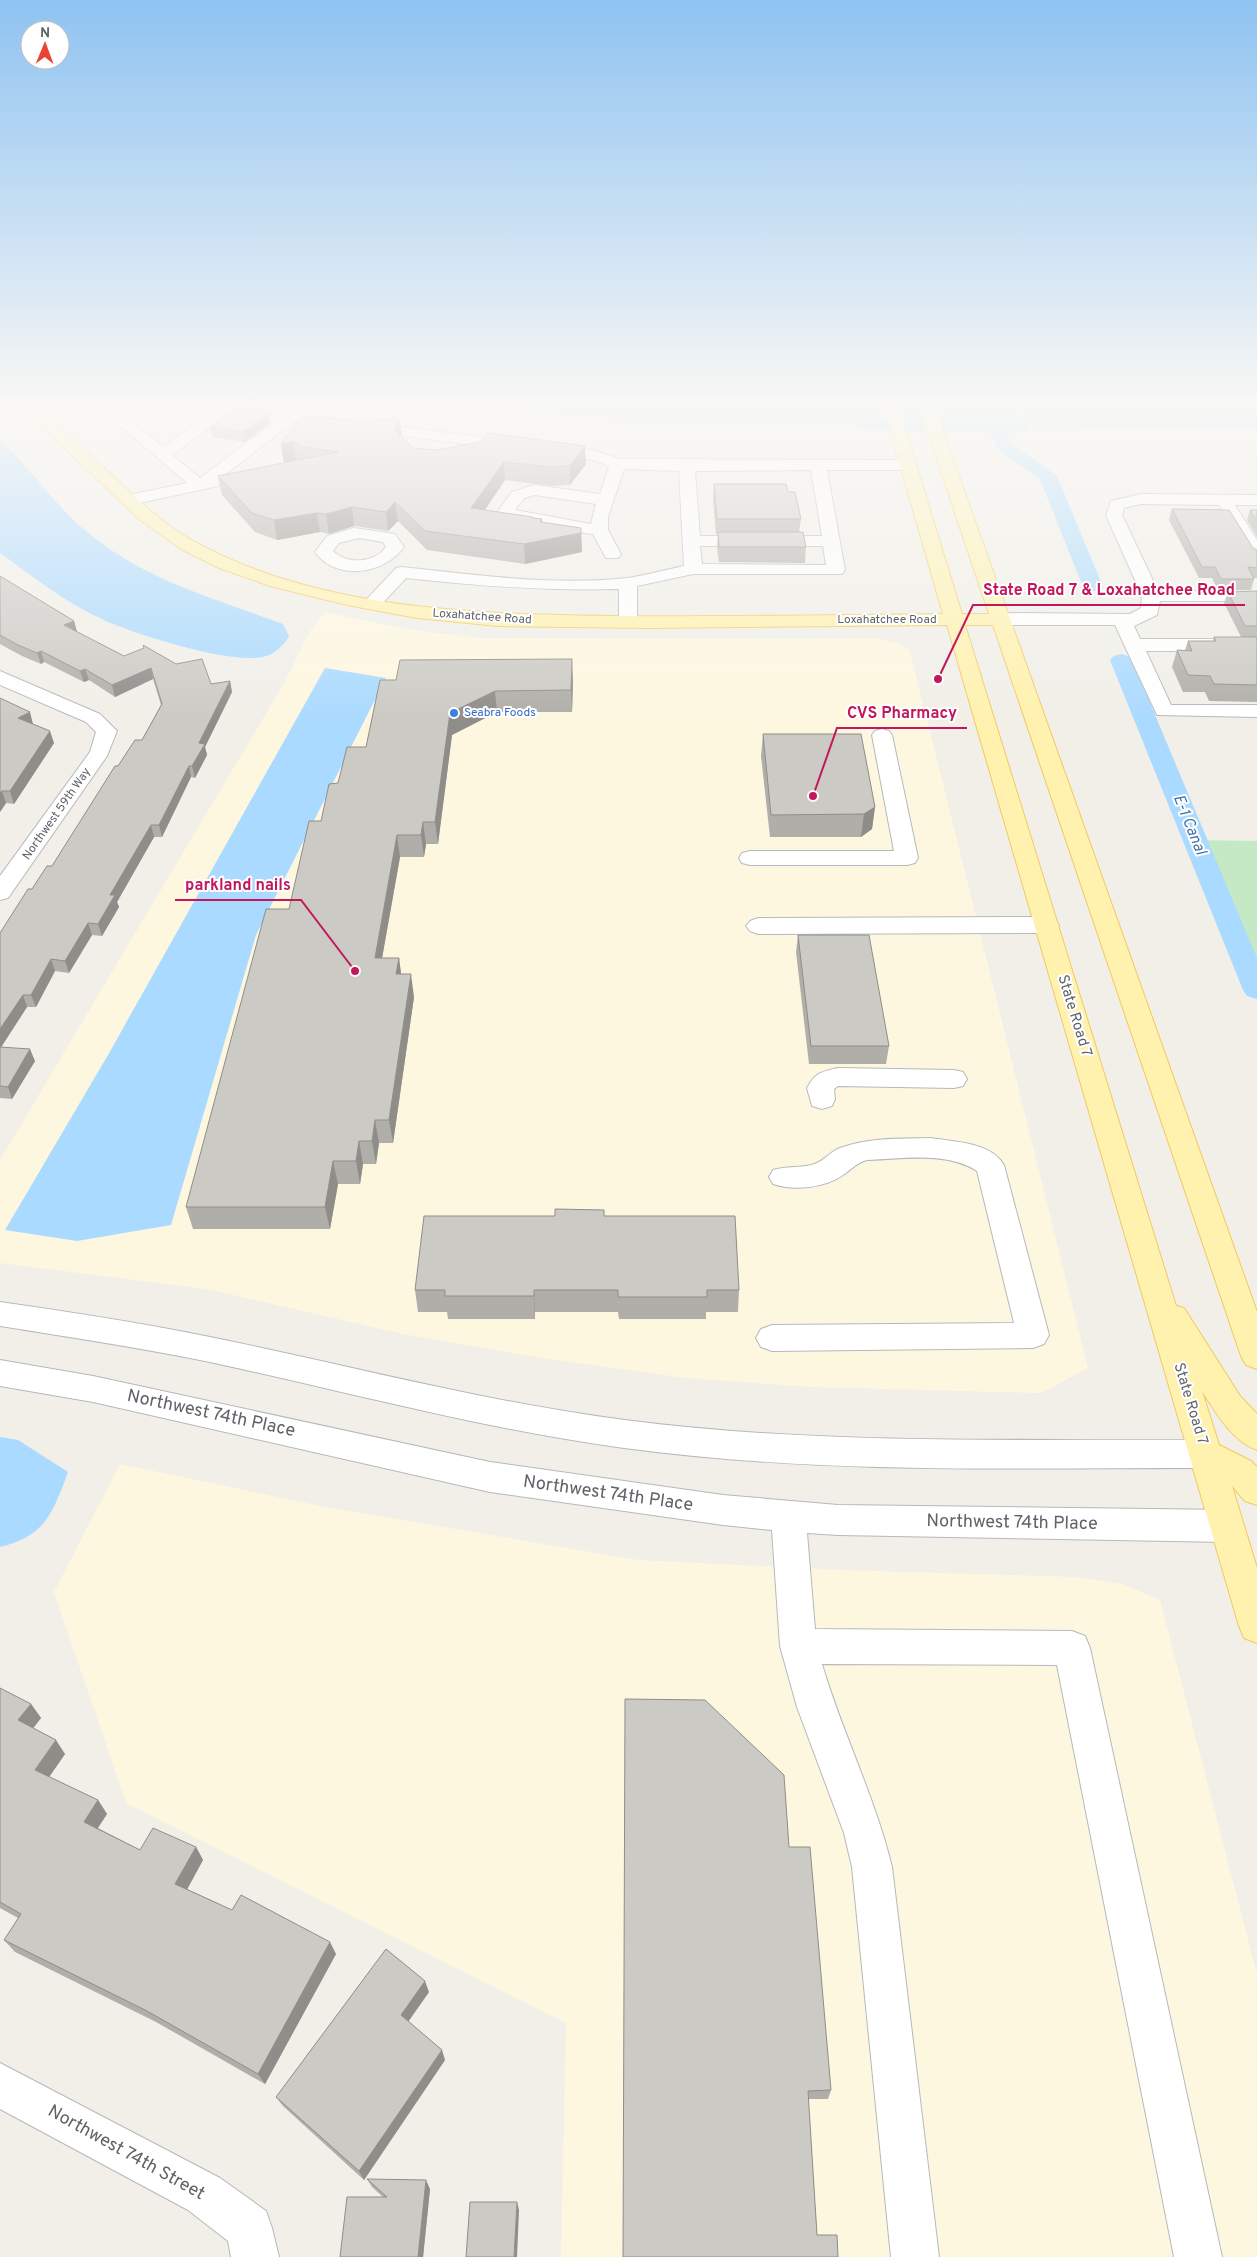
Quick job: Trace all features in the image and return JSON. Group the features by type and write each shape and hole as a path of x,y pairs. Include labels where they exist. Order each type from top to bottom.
{"main road":[{"name":"Loxahatchee Road","path":"142,511 187,545 226,564 276,582 372,604 417,612 498,620 1000,619"},
{"name":"State Road 7","path":"920,511 1257,1626"},
{"path":"962,511 1257,1356"},
{"path":"1155,1288 1229,1406 1257,1436"},
{"path":"1205,1454 1239,1470 1257,1490"}],"street":[{"path":"507,511 510,515 518,517 599,530"},
{"path":"602,511 599,530 612,554"},
{"path":"689,511 693,569"},
{"path":"378,561 402,572 487,582 562,585 626,582 693,569 836,570 826,511"},
{"path":"1115,511 1114,516 1150,603"},
{"path":"1231,511 1257,554"},
{"path":"691,541 831,541"},
{"path":"626,582 604,557 612,554 622,557 626,582 628,621"},
{"path":"372,604 402,572"},
{"path":"1000,619 1134,620 1150,603 1253,596"},
{"path":"1122,620 1164,711 1257,711"},
{"path":"1134,645 1257,645"},
{"name":"Northwest 59th Way","path":"0,677 50,701 93,718 107,731 100,752 0,893"},
{"path":"750,858 907,858 882,735"},
{"path":"758,916 1044,917"},
{"path":"822,1099 820,1088 826,1080 838,1077 954,1079"},
{"path":"772,1338 1033,1335 990,1165 976,1156 931,1148 866,1150 847,1156 832,1169 812,1176 783,1177"},
{"path":"0,1314 158,1339 546,1423 669,1438 790,1447 905,1451 1205,1454"},
{"name":"Northwest 74th Place","path":"0,1373 103,1391 490,1477 608,1495 838,1520 1227,1526"},
{"path":"788,1516 798,1646 816,1707 864,1833 872,1867 916,2257"},
{"path":"798,1646 1072,1648 1198,2257"},
{"name":"Northwest 74th Street","path":"0,2084 204,2194 252,2243"}],"shaded area":[{"path":"325,612 411,630 481,638 878,639 897,643 910,651 1088,1368 1041,1393 811,1387 686,1378 541,1358 403,1334 207,1289 0,1263 0,1160 283,685 310,631"},
{"path":"120,1464 325,1507 638,1560 841,1570 1076,1577 1122,1584 1160,1600 1257,1974 1257,2257 561,2257 566,2023 126,1803 54,1592"}],"green space":[{"path":"1188,840 1257,841 1257,995"}],"water":[{"path":"0,511 65,511 105,546 129,561 178,585 283,624 289,636 270,655 251,658 232,657 186,648 140,634 92,615 40,582 0,553"},
{"path":"325,668 386,678 256,935 171,1225 77,1241 5,1230 108,1055"},
{"path":"0,1437 18,1440 68,1472 58,1499 46,1520 38,1529 16,1542 0,1547"}],"building":[{"path":"250,511 336,511 274,520"},
{"path":"405,511 494,511 542,519 540,522 581,528 581,533 524,544 425,531"},
{"path":"716,511 799,511 801,519 717,519"},
{"path":"1173,511 1230,511 1253,548 1257,550 1257,568 1248,567 1254,579 1221,579 1215,567 1202,567"},
{"path":"1251,511 1257,511 1257,521"},
{"path":"718,532 803,532 806,547 719,547"},
{"path":"0,576 74,621 64,625 124,656 144,648 143,645 176,664 202,659 211,684 230,681 199,743 205,744 192,766 189,766 159,825 151,825 110,895 115,895 98,924 88,923 65,961 51,959 31,995 23,995 0,1029 0,933 28,889 32,889 47,866 52,866 115,766 118,766 135,740 142,740 162,704 151,668 112,685 85,669 80,671 41,651 37,653 0,635"},
{"path":"1257,591 1257,626 1245,626 1228,592"},
{"path":"1214,637 1256,637 1257,685 1214,684 1210,676 1188,675 1177,650 1192,651 1188,641 1216,641"},
{"path":"572,659 571,690 495,691 450,713 435,822 423,822 421,835 397,835 375,958 399,958 396,974 411,974 389,1120 375,1120 372,1141 359,1141 356,1161 333,1161 325,1207 186,1207 266,909 289,909 309,821 321,821 329,784 338,783 347,747 366,747 380,680 396,680 400,660"},
{"path":"0,698 30,712 18,718 50,731 10,791 2,791 0,793"},
{"path":"763,734 861,734 875,807 864,814 771,815"},
{"path":"798,935 869,935 889,1046 811,1046"},
{"path":"0,1047 30,1049 8,1087 0,1086"},
{"path":"555,1209 604,1210 604,1216 735,1216 739,1290 707,1290 707,1297 618,1297 618,1290 534,1290 534,1296 445,1296 445,1290 415,1290 424,1216 555,1216"},
{"path":"0,1688 31,1704 18,1720 56,1740 35,1770 98,1800 84,1822 140,1850 153,1828 196,1847 175,1884 232,1910 241,1895 330,1942 258,2074 147,2011 4,1940 21,1914 0,1902"},
{"path":"625,1699 705,1700 784,1775 789,1847 810,1847 831,2090 808,2091 817,2235 837,2235 838,2257 623,2257"},
{"path":"386,1949 425,1981 401,2015 442,2050 359,2171 276,2097"},
{"path":"367,2179 426,2180 418,2257 340,2257 347,2197 387,2197"},
{"path":"470,2202 517,2202 514,2257 466,2257"}],"waterway":[{"name":"E-1 Canal","path":"1062,511 1093,587"},
{"name":"E-1 Canal","path":"1121,660 1257,990"}],"place":[{"name":"State Road 7 & Loxahatchee Road","path":"938,679"},
{"name":"Seabra Foods","path":"454,713"},
{"name":"CVS Pharmacy","path":"813,796"},
{"name":"parkland nails","path":"355,971"}]}
